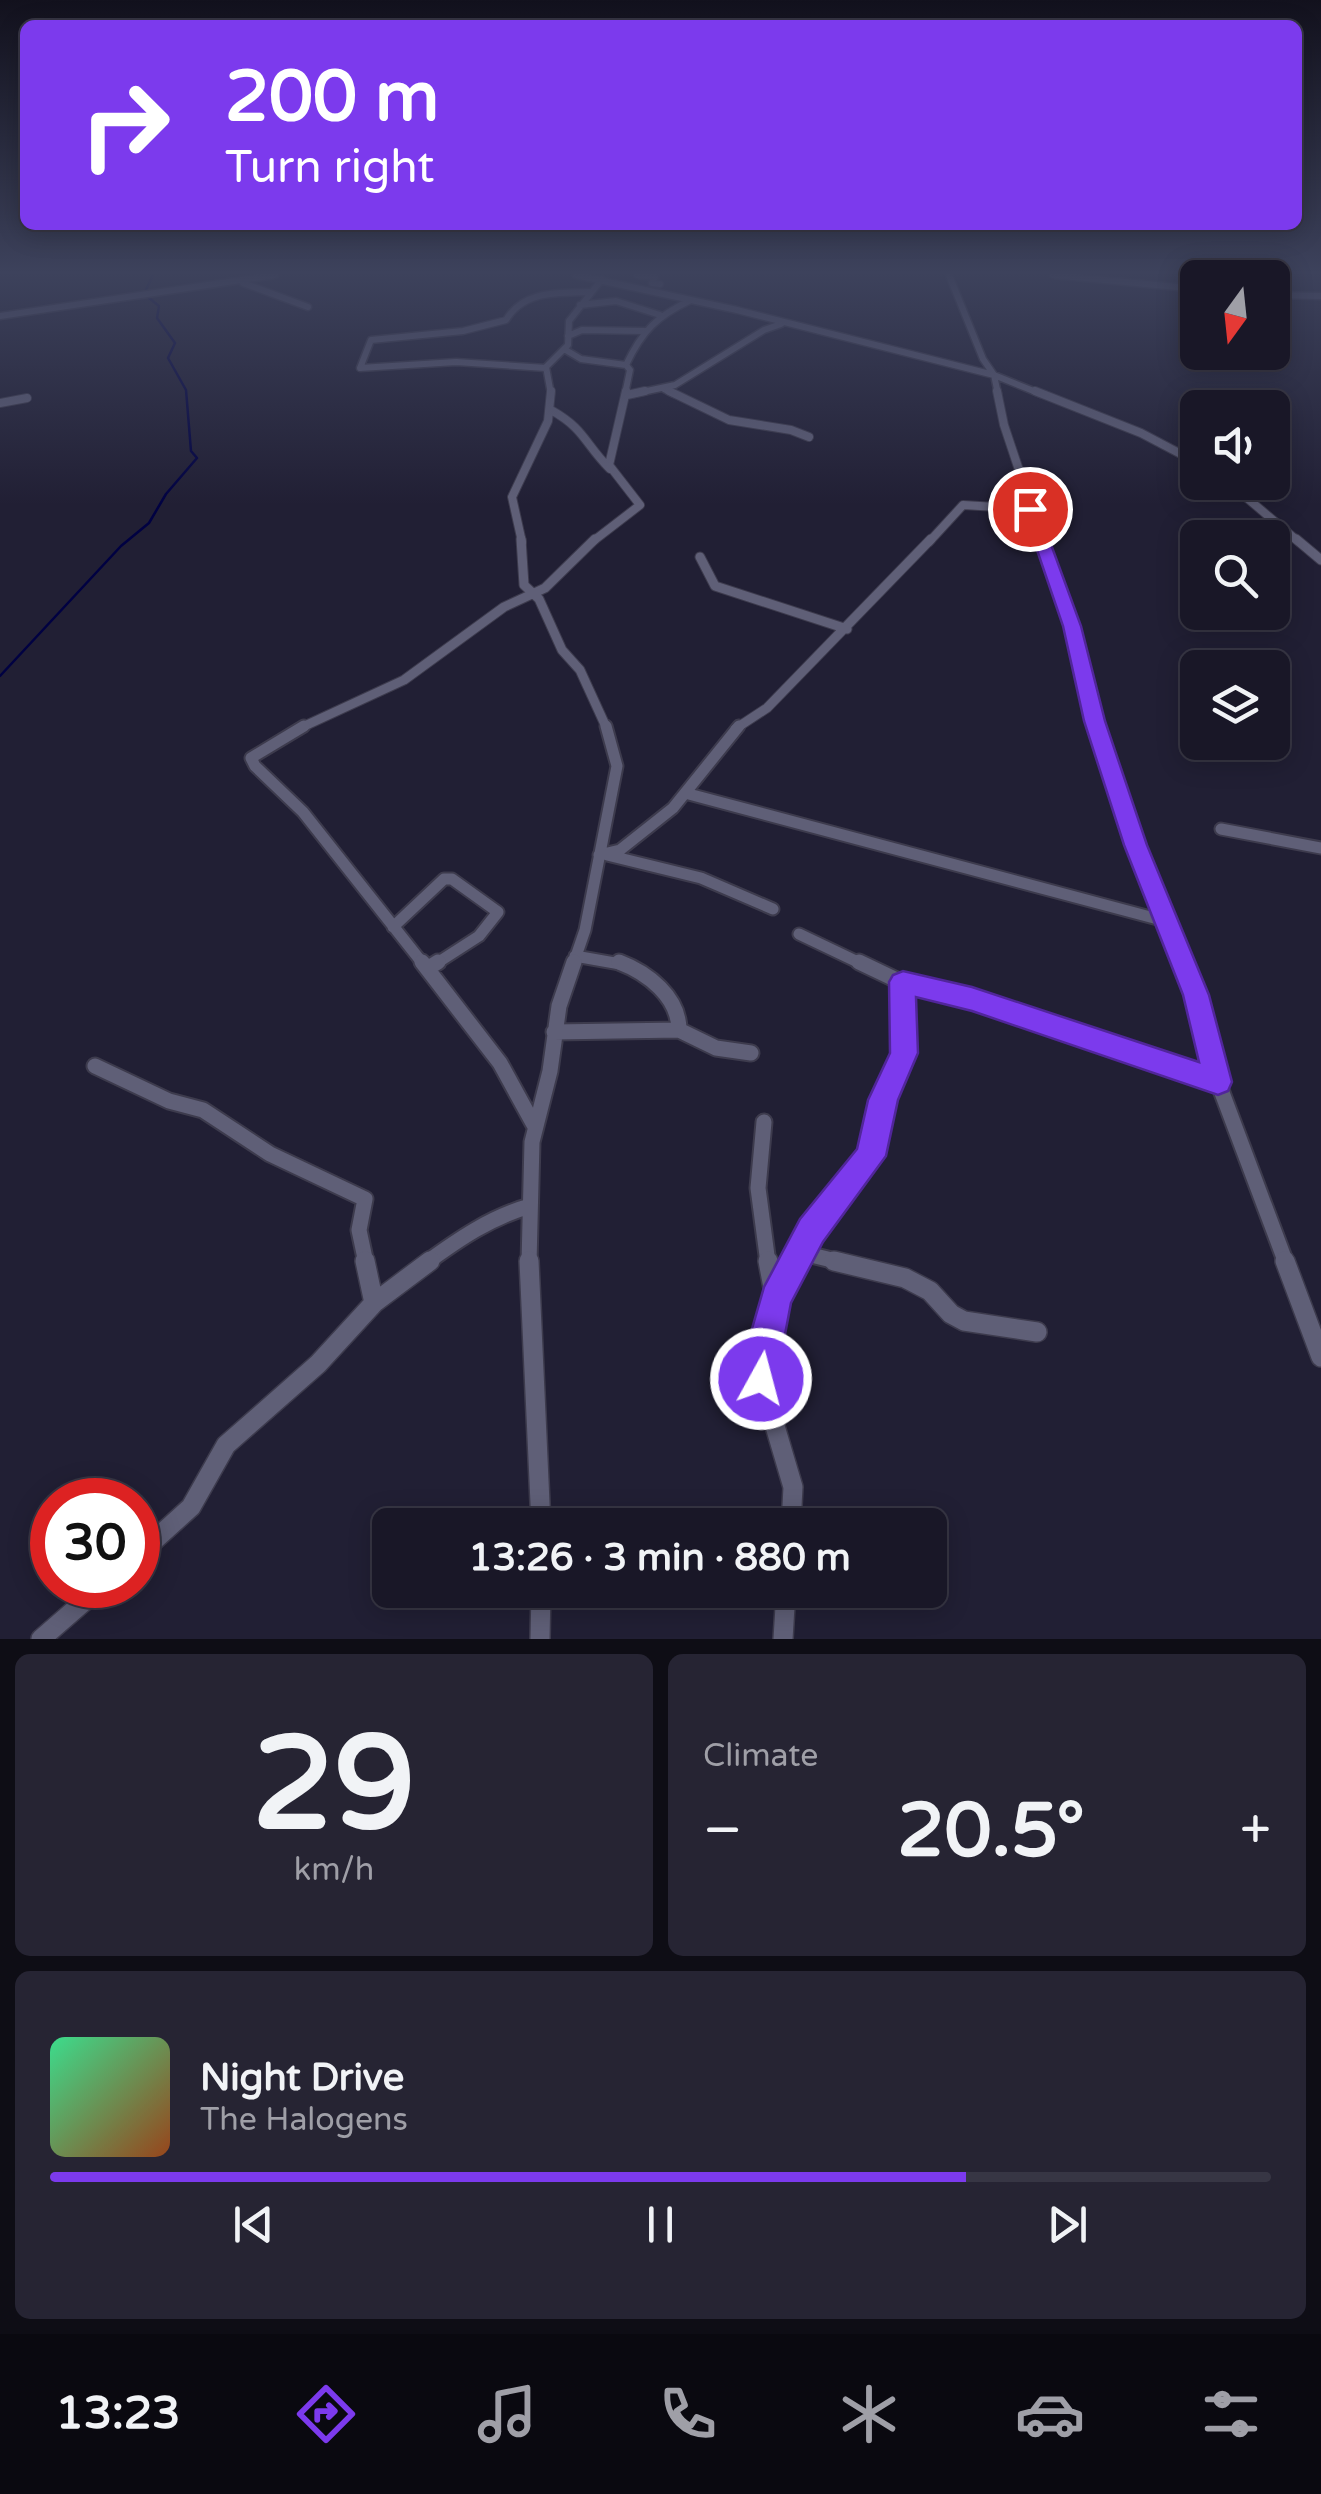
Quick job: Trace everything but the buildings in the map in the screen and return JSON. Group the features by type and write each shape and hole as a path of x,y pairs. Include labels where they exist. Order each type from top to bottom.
{"street":[{"path":"366,351 360,368 456,362 546,368"},
{"path":"546,368 562,351"},
{"path":"568,351 582,359 626,365 630,370 627,395 612,424 610,469"},
{"path":"626,365 633,351"},
{"path":"627,395 662,389 732,351"},
{"path":"899,351 994,375 1141,432 1180,453"},
{"path":"980,351 994,375 1004,425 1072,626 1094,721 1124,810 1196,995 1218,1082 1321,1357"},
{"path":"539,1508 530,1349 534,1125 550,1071 554,1032 585,930 616,785 614,748 580,670 562,650 523,581 522,532 512,498 545,435 552,410 546,368"},
{"path":"662,389 676,392 698,408 729,420 791,430 809,438"},
{"path":"0,403 27,398"},
{"path":"534,1125 516,1084 430,967 393,927 300,808 259,771 251,758 284,735 404,680 504,607 545,588 606,528 640,505 631,489 591,450 578,426 552,410"},
{"path":"1249,500 1321,560"},
{"path":"603,855 620,850 685,794 733,730 768,708 964,504 1030,509"},
{"path":"700,557 715,586 847,629"},
{"path":"685,794 1168,922"},
{"path":"1221,829 1321,848"},
{"path":"603,855 701,878 773,908"},
{"path":"393,927 444,879 452,879 498,912 497,918 480,934 430,967"},
{"path":"799,934 903,982 984,1003 1218,1082"},
{"path":"575,956 610,959 639,971 677,1009 679,1030"},
{"path":"792,1508 793,1486 760,1370 776,1298 799,1252 811,1230 870,1156 883,1100 904,1053 903,982"},
{"path":"554,1032 679,1030 716,1048 751,1053"},
{"path":"95,1066 169,1101 203,1110 270,1154 365,1199 359,1230 374,1303"},
{"path":"764,1122 757,1152 759,1217 776,1298"},
{"path":"160,1535 191,1507 226,1445 318,1364 374,1303 458,1239 505,1213 530,1206"},
{"path":"799,1252 905,1278 930,1292 964,1320 1036,1332"},
{"path":"40,1639 76,1608"},
{"path":"540,1639 541,1608"},
{"path":"783,1639 785,1608"}],"waterway":[{"path":"0,676 121,546 149,523 166,494 197,458 191,451 186,390 168,358 171,351"}],"route":[{"path":"761,1379 761,1360 776,1298 811,1230 870,1156 883,1100 904,1053 903,982 972,999 1218,1082 1185,961 1136,845 1094,721 1072,626 1030,509"}]}
